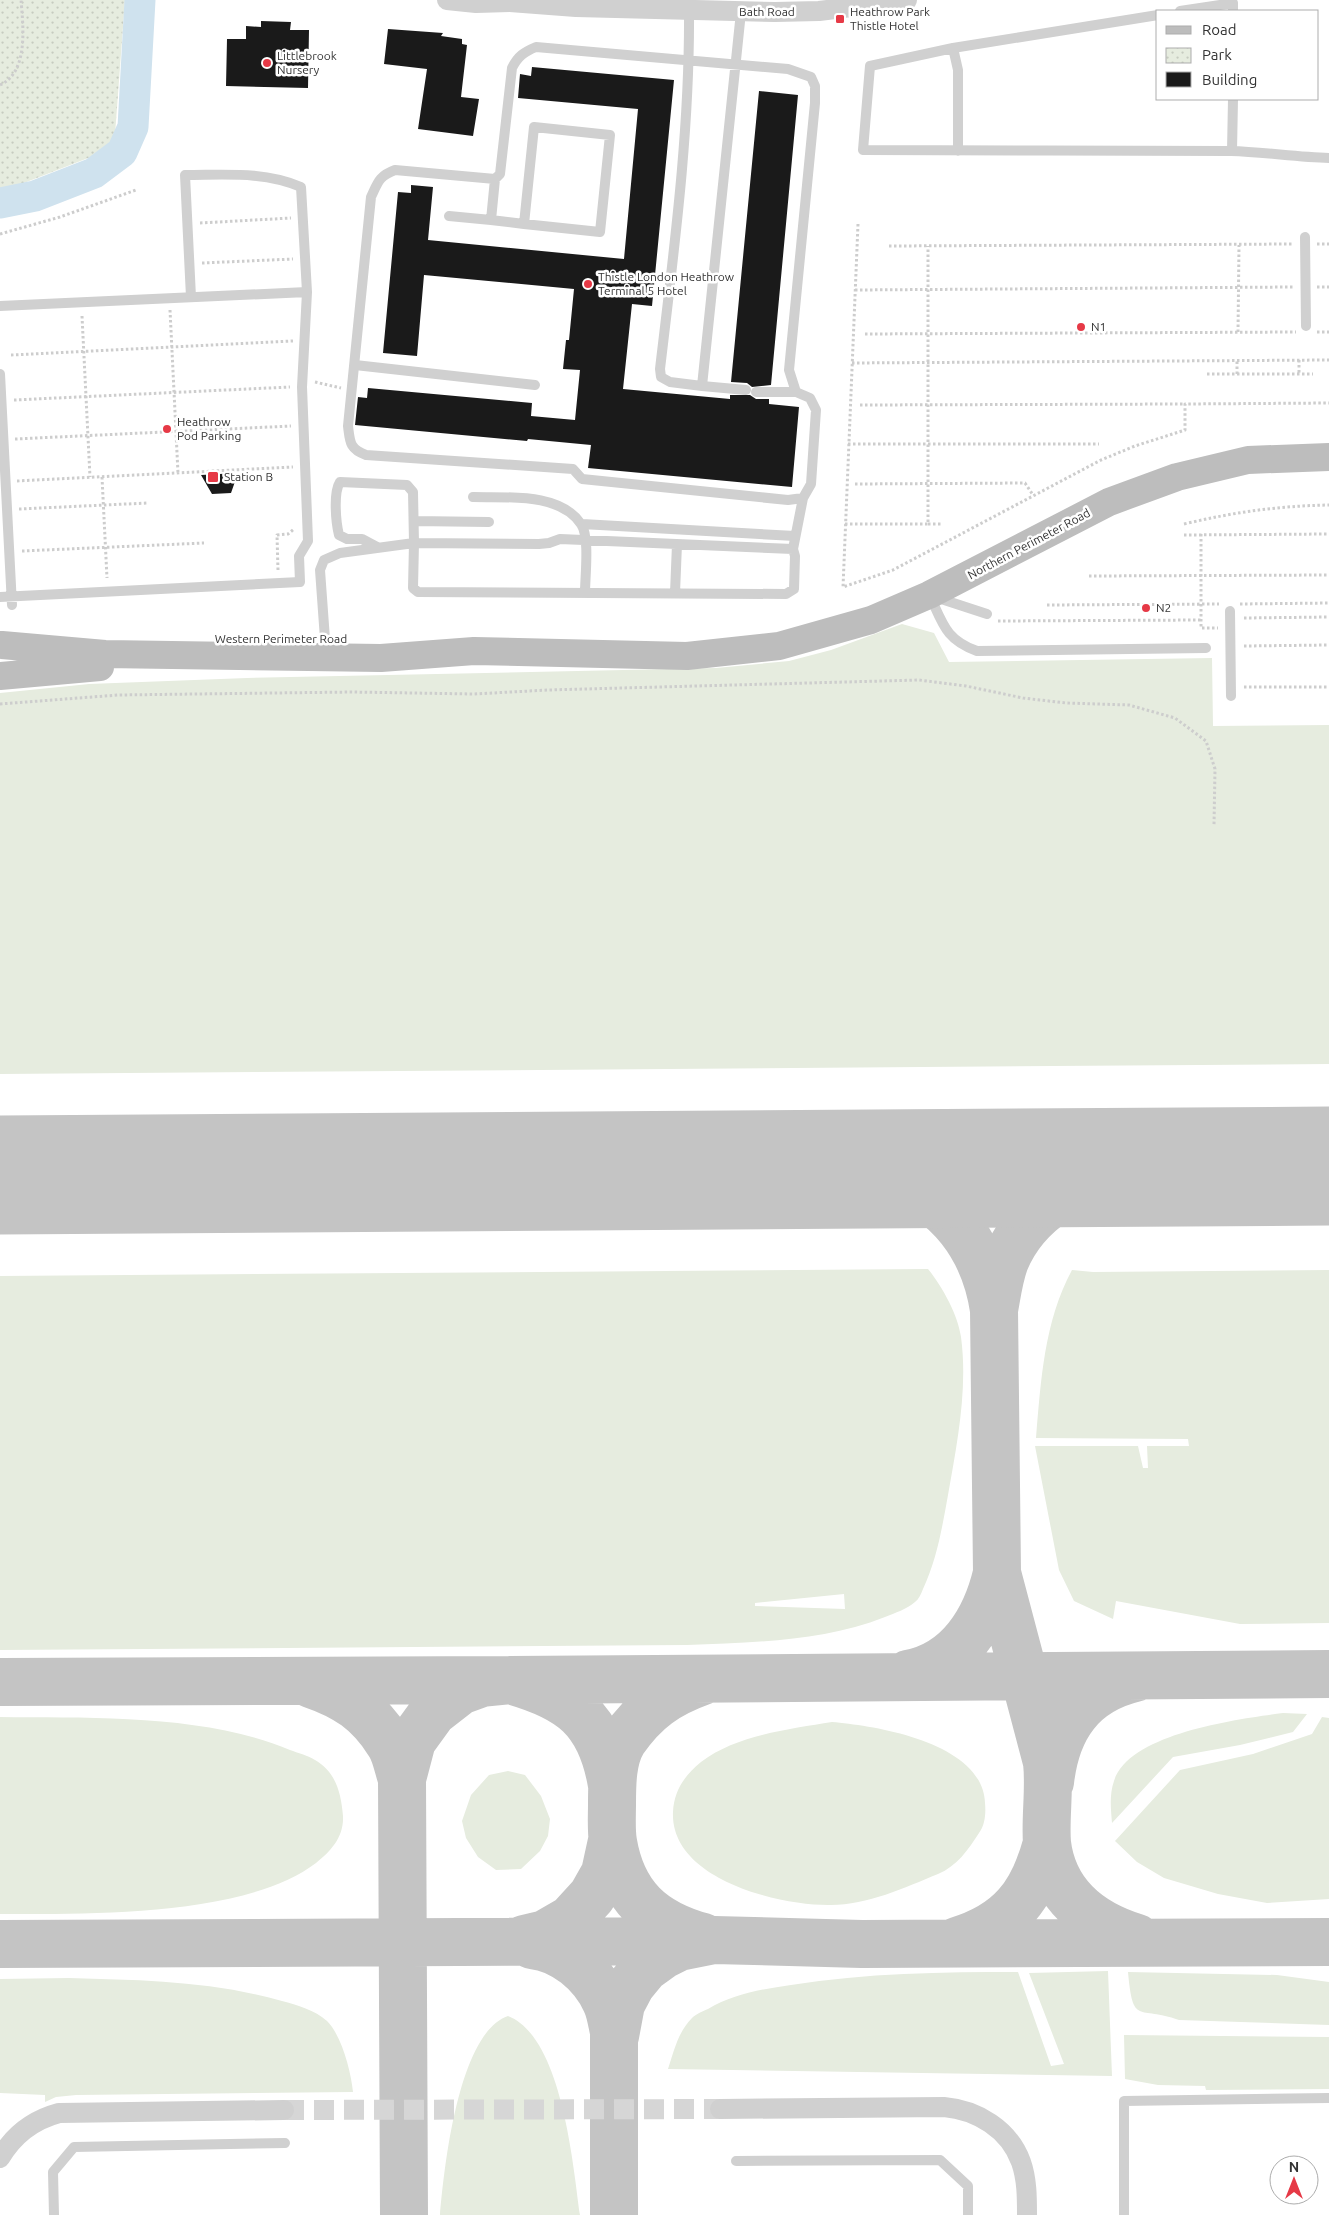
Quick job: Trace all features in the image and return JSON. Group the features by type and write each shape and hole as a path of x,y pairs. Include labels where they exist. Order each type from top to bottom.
{"street":[{"name":"Bath Road","path":"447,0 476,3 611,4 741,12 775,6 907,0"},
{"name":"Northern Perimeter Road","path":"734,652 779,646 871,620 930,596 1108,502 1177,477 1248,460 1329,457"},
{"name":"Western Perimeter Road","path":"45,650 88,638"},
{"name":"Western Perimeter Road","path":"1,651 46,640 88,638 392,640 474,651"},
{"name":"Western Perimeter Road","path":"1,651 45,650 211,657 381,658 474,651 687,656 734,652"},
{"name":"Western Perimeter Road","path":"0,676 211,657"},
{"path":"720,2109 944,2107 974,2113 1000,2130 1017,2153 1026,2180 1027,2215"},
{"path":"0,2158 16,2135 43,2117 59,2113 284,2110"}],"lane":[{"path":"1193,10 1232,7"},
{"path":"377,547 362,539 347,539 339,535 336,524 337,492 340,482 407,486 413,492 413,588 418,592 786,594 794,589 795,556 793,549 795,536 802,498 811,484 816,410 810,398 796,392 751,391 702,386 670,382 661,377 660,369 678,219 689,60 689,10"},
{"path":"702,386 741,12"},
{"path":"1156,15 953,48 870,66 863,150 1232,152 1329,158"},
{"path":"491,220 495,179 500,174 512,68 524,52 536,47 735,64 788,69 811,77 815,86 815,103 789,370 796,392"},
{"path":"953,48 958,70 958,151"},
{"path":"1232,100 1232,152"},
{"path":"449,216 491,220 524,224 600,232 610,135 534,127 524,224"},
{"path":"495,179 395,170 384,174 372,197 348,426 350,446 355,451 363,454 573,469 582,479 788,500 802,498"},
{"path":"0,597 12,601 107,592 300,582 299,556 308,541 302,387 307,292 301,187 283,179 244,174 185,175 191,297"},
{"path":"1305,241 1306,330"},
{"path":"0,306 307,292"},
{"path":"355,365 535,385"},
{"path":"0,374 12,601"},
{"path":"473,497 536,500 566,510 582,524 586,541 585,592"},
{"path":"414,521 489,522"},
{"path":"582,524 795,536"},
{"path":"325,639 321,565 324,560 340,553 414,543 539,544 550,543 560,539 793,549"},
{"path":"675,593 677,544"},
{"path":"930,596 991,618"},
{"path":"930,596 945,630 961,646 977,652 1206,648"},
{"path":"1230,607 1231,696"},
{"path":"1124,2215 1124,2101 1329,2098"},
{"path":"54,2215 53,2172 74,2147 285,2143"},
{"path":"736,2161 940,2160 968,2186 968,2215"}],"path":[{"path":"0,85 9,81 20,58 23,25 20,0"},
{"path":"0,234 60,217 136,190"},
{"path":"187,225 294,218"},
{"path":"858,224 843,587 893,570 1101,460 1135,446 1185,430 1185,404"},
{"path":"889,246 1239,245 1305,241 1329,244"},
{"path":"1238,332 1239,245"},
{"path":"928,246 928,524"},
{"path":"189,266 198,263 297,259"},
{"path":"855,290 1329,287"},
{"path":"169,298 178,473"},
{"path":"81,302 90,477"},
{"path":"865,334 1306,330 1329,332"},
{"path":"11,355 291,342"},
{"path":"1237,360 1237,374"},
{"path":"1299,360 1299,374"},
{"path":"852,363 1329,360"},
{"path":"1206,374 1313,374"},
{"path":"13,400 294,386"},
{"path":"860,404 1329,403"},
{"path":"14,439 294,426"},
{"path":"848,444 1099,444"},
{"path":"14,481 297,467 297,473"},
{"path":"102,477 107,592"},
{"path":"855,484 1025,483 1032,495"},
{"path":"19,510 148,503"},
{"path":"1184,524 1237,512 1292,505 1329,505"},
{"path":"845,524 943,524"},
{"path":"279,583 277,535 288,534 296,526"},
{"path":"1201,534 1201,628 1230,628"},
{"path":"1184,535 1329,534"},
{"path":"21,552 204,543"},
{"path":"1090,576 1329,575"},
{"path":"1230,607 1329,603"},
{"path":"1047,605 1221,604"},
{"path":"1241,618 1329,617"},
{"path":"991,618 1201,620"},
{"path":"1241,646 1329,645"},
{"path":"0,704 118,694 352,692 474,694 548,690 919,680 966,686 1023,698 1066,703 1129,705 1175,718 1206,742 1215,769 1214,825"},
{"path":"1241,687 1329,687"}],"green space":[{"path":"0,0 125,0 114,148 11,188 0,189"},
{"path":"902,624 934,633 949,662 1212,658 1213,726 1329,725 1329,1064 0,1074 0,693 89,684 247,678 716,668 789,661 831,650"},
{"path":"928,1269 944,1292 959,1328 963,1357 963,1376 958,1436 944,1519 928,1578 920,1596 908,1607 861,1625 812,1636 737,1643 687,1645 0,1650 0,1276","holes":["844,1594 845,1609 755,1606 755,1603"]},
{"path":"1072,1270 1093,1272 1329,1270 1329,1623 1240,1624 1116,1601 1113,1619 1074,1601 1059,1570 1035,1446 1138,1446 1143,1468 1148,1468 1147,1446 1189,1446 1188,1439 1036,1438 1045,1352 1055,1310"},
{"path":"1283,1713 1307,1714 1293,1732 1240,1745 1173,1757 1112,1823 1111,1797 1114,1781 1124,1765 1141,1751 1162,1740 1214,1724"},
{"path":"0,1717 148,1720 185,1724 257,1738 315,1760 333,1777 339,1791 343,1816 339,1837 327,1854 316,1863 286,1881 249,1894 208,1903 164,1909 77,1914 0,1914"},
{"path":"1322,1717 1329,1718 1329,1899 1267,1903 1218,1894 1164,1878 1137,1862 1115,1841 1180,1770 1253,1754 1312,1734"},
{"path":"832,1722 875,1728 925,1742 948,1752 967,1766 980,1782 985,1803 984,1823 966,1851 951,1867 912,1885 856,1903 842,1905 806,1904 755,1893 730,1883 707,1870 689,1854 677,1835 673,1812 675,1797 681,1784 695,1767 715,1753 747,1739"},
{"path":"508,1771 525,1775 541,1796 550,1819 548,1836 540,1851 521,1869 496,1870 478,1857 466,1838 462,1821 471,1795 489,1775"},
{"path":"1108,1971 1112,2076 668,2069 680,2036 687,2023 698,2014 727,1999 769,1988 819,1981 904,1974 961,1972 1018,1972 1051,2066 1064,2064 1029,1973"},
{"path":"1128,1972 1277,1975 1329,1982 1329,2025 1179,2020 1146,2013 1140,2011 1132,2001"},
{"path":"69,1978 203,1985 256,1994 306,2008 327,2021 337,2036 348,2065 353,2092 76,2095 56,2097 45,2102 45,2095 0,2093 0,1979"},
{"path":"508,2016 526,2028 541,2049 553,2075 562,2104 568,2135 580,2215 440,2215 450,2136 466,2074 477,2048 491,2028"},
{"path":"1124,2035 1329,2037 1329,2089 1206,2090 1205,2086 1158,2085 1125,2079"}],"building":[{"name":"Littlebrook Nursery","path":"261,21 291,22 290,30 309,30 308,88 226,86 227,39 246,39 246,26 261,27"},
{"path":"388,29 443,33 441,36 462,39 462,44 467,45 461,97 479,99 473,136 418,129 427,69 384,64"},
{"name":"Thistle London Heathrow Terminal 5 Hotel","path":"532,67 674,80 652,306 632,304 623,389 730,399 730,395 750,395 756,399 769,399 769,404 799,407 792,487 588,468 591,445 355,425 358,397 367,398 368,388 532,403 531,416 575,420 580,370 563,369 566,340 569,340 574,289 424,275 417,356 383,353 398,192 411,193 411,185 433,187 428,240 624,259 638,109 518,98 520,74 531,76"},
{"path":"759,91 798,95 771,385 752,387 747,383 731,382"},
{"path":"238,473 231,493 212,494 201,475"}],"waterway":[{"path":"0,203 35,196 94,173 122,152 133,127 140,0"}],"taxiway":[{"path":"994,1310 1005,1261 1015,1242 1027,1226 1056,1200 1091,1182 1129,1167"},
{"path":"825,1168 889,1180 910,1189 946,1213 961,1229 973,1247 982,1267 994,1310 997,1573 986,1607 968,1638 942,1661 926,1669 908,1674"},
{"path":"997,1573 1047,1762 1047,1843 1057,1878 1077,1905 1090,1916 1104,1925 1137,1938"},
{"path":"404,2215 402,1779 412,1741 433,1712 460,1691 482,1683 510,1680 1329,1674"},
{"path":"1050,1782 1058,1745 1074,1715 1086,1702 1100,1692 1135,1678"},
{"path":"0,1682 510,1680 550,1694 580,1714 591,1727 600,1743 607,1762 612,1785"},
{"path":"703,1681 678,1691 648,1711 623,1741 619,1748 613,1772 612,1833 617,1861 624,1878 642,1905 669,1924 703,1937"},
{"path":"311,1684 335,1694 365,1713 391,1747 402,1779"},
{"path":"524,1939 545,1934 571,1919 592,1896 605,1873 612,1841"},
{"path":"957,1941 991,1926 1005,1917 1017,1905 1034,1878 1047,1843"},
{"path":"615,2036 621,2004 631,1985 645,1968 663,1955 679,1947 714,1940 862,1944 1329,1942"},
{"path":"0,1944 690,1941"},
{"path":"532,1945 555,1951 585,1972 606,2002 615,2036"},
{"path":"614,2005 614,2215"}],"runway":[{"path":"0,1175 1329,1166"}],"tunnel":[{"path":"284,2110 720,2109"}],"place":[{"name":"Heathrow Park Thistle Hotel","path":"840,19"},
{"name":"Littlebrook Nursery","path":"267,63"},
{"name":"Thistle London Heathrow Terminal 5 Hotel","path":"588,284"},
{"name":"N1","path":"1081,327"},
{"name":"Heathrow Pod Parking","path":"167,429"},
{"name":"Station B","path":"213,477"},
{"name":"N2","path":"1146,608"}]}
